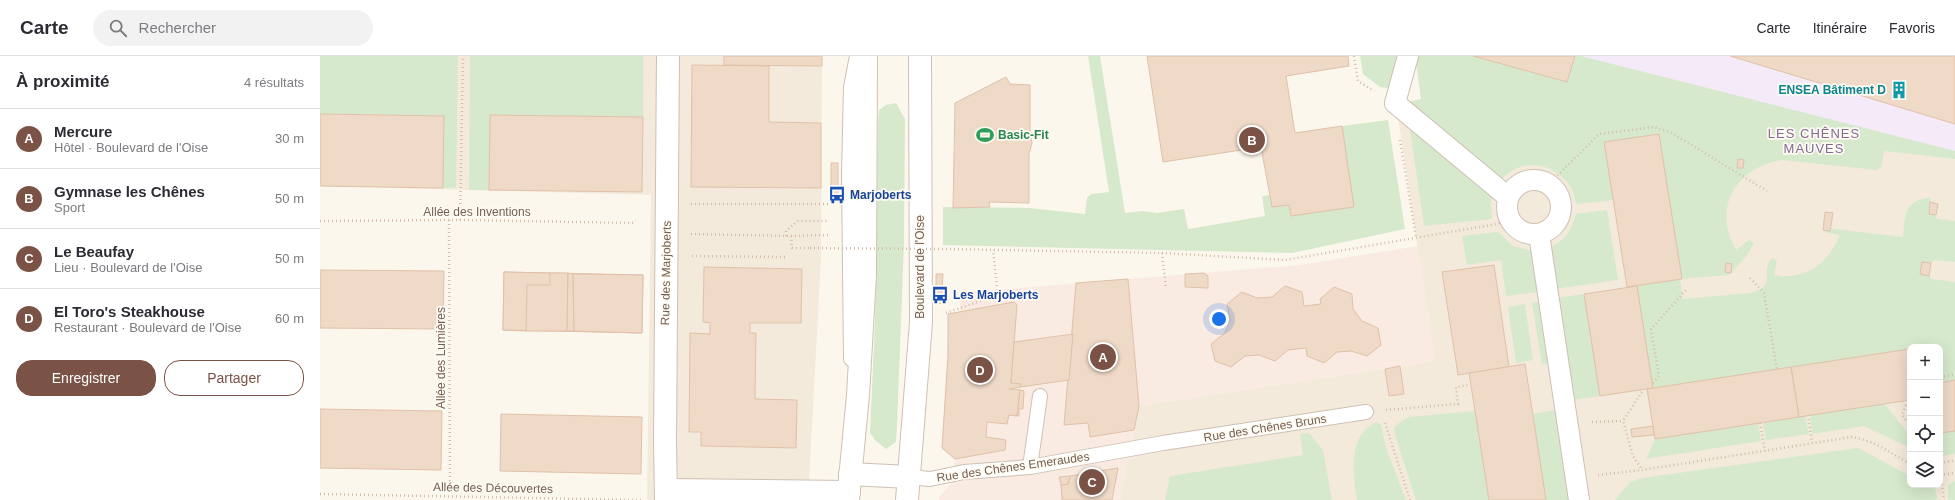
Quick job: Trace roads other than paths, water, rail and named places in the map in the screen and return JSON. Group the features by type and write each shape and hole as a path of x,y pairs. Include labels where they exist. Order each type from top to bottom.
{"main road":[{"name":"Rue des Marjoberts","path":"666,497 668,56"},
{"path":"849,489 858,395 866,275 866,56"},
{"name":"Boulevard de l'Oise","path":"907,500 921,322 920,56"},
{"path":"666,497 849,489 909,477"}],"street":[{"path":"1408,56 1395,103 1508,197"},
{"path":"1536,180 1550,185 1558,194 1561,210 1554,225 1539,234 1524,232 1514,226 1509,218 1506,206 1508,197 1515,187 1525,181 1536,180"},
{"path":"1539,234 1579,500"}],"lane":[{"path":"858,56 851,87 849,175 850,353 858,395"},
{"path":"1030,467 1040,396"},
{"name":"Rue des Chênes Bruns","path":"1163,443 1366,412"},
{"name":"Rue des Chênes Emeraudes","path":"909,477 930,479 964,472 1030,467 1163,443"}],"place":[{"name":"ENSEA Bâtiment D","path":"1899,90"},
{"name":"Basic-Fit","path":"985,135"},
{"name":"Gymnase les Chênes","path":"1252,140"},
{"name":"Marjoberts","path":"837,195"},
{"name":"Les Marjoberts","path":"940,295"},
{"name":"Mercure","path":"1103,357"},
{"name":"El Toro's Steakhouse","path":"980,370"},
{"name":"Le Beaufay","path":"1092,482"}],"district":[{"name":"LES CHÊNES MAUVES","path":"1814,140"}]}
